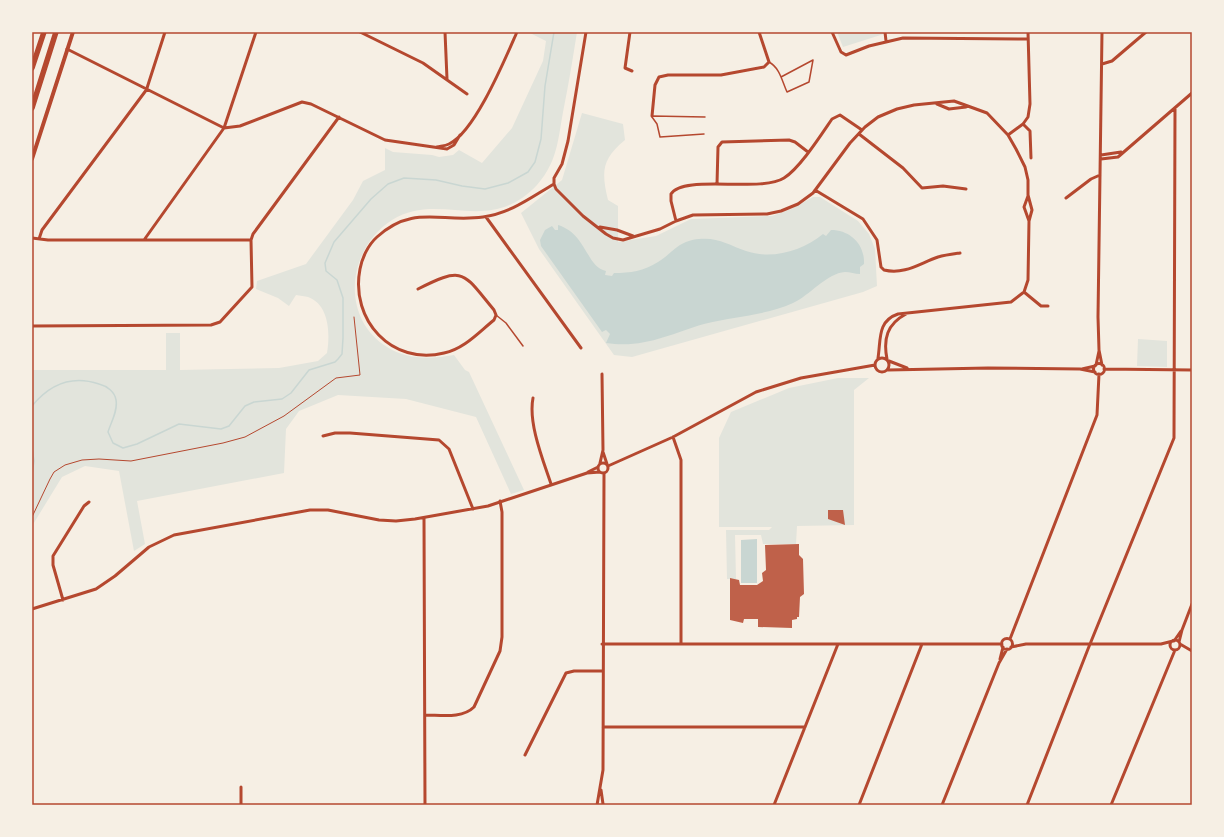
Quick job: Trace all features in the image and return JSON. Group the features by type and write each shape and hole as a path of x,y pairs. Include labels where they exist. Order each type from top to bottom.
{"highway":[{"path":"32,68 44,32"},
{"path":"32,108 56,32"}],"main road":[{"path":"32,160 73,32"}],"street":[{"path":"39,239 42,230 147,89 165,32"},
{"path":"144,240 224,128 256,32"},
{"path":"360,32 423,63 467,94"},
{"path":"445,32 447,79"},
{"path":"68,49 224,128 240,126 302,102 307,102 385,140 447,149 454,145 481,107 518,32"},
{"path":"586,32 568,141 562,164 554,178 554,184 576,209 606,234 615,239 623,240 660,229 693,215 767,214 781,211 798,204 815,190 858,134 878,117 897,109 914,105 937,104 954,101 988,113 1008,135 1025,167 1028,180 1028,195 1032,210 1029,221 1029,272 1024,292 1011,302 890,316 882,328 878,358 875,365 876,370 880,372 909,368 1080,369 1099,374"},
{"path":"630,32 625,68 632,72"},
{"path":"652,116 654,85 659,77 668,75 740,73 762,68 769,62 759,32"},
{"path":"832,32 840,52 846,55 886,41 911,38 971,40 1028,39"},
{"path":"885,32 886,41"},
{"path":"1008,135 1023,124 1028,117 1030,104 1028,32"},
{"path":"1095,372 1099,350 1102,32"},
{"path":"1102,64 1112,61 1146,32"},
{"path":"1101,159 1118,157 1192,93"},
{"path":"937,104 949,109 968,107"},
{"path":"1027,805 1174,438 1175,108"},
{"path":"676,221 671,201 673,192 690,186 717,184 754,185 775,182 792,172 832,119 840,115 862,130"},
{"path":"32,326 211,326 220,322 252,287 251,240 257,228 339,117"},
{"path":"1023,124 1030,131 1030,158"},
{"path":"858,134 903,168 922,188 944,186 966,189"},
{"path":"717,184 718,147 722,142 789,140 795,142 808,152"},
{"path":"1101,155 1122,152"},
{"path":"1066,198 1090,179 1100,175"},
{"path":"418,289 440,278 460,275 467,278 494,310 496,315 494,320 458,349 428,356 412,354 395,347 381,338 363,313 360,298 358,278 366,252 375,239 391,226 406,219 425,216 465,218 486,217 519,206 554,184"},
{"path":"815,190 863,219 877,240 881,267 884,270 910,269 940,256 960,253"},
{"path":"1028,195 1024,207 1029,221"},
{"path":"486,217 581,348"},
{"path":"599,227 617,230 633,236"},
{"path":"32,238 251,240"},
{"path":"1024,292 1041,306 1048,306"},
{"path":"888,370 890,365 888,360 888,332 896,319 907,313"},
{"path":"882,328 888,332"},
{"path":"1099,350 1104,369"},
{"path":"878,358 909,368"},
{"path":"587,473 599,465 607,465 673,437 756,392 801,378 875,365"},
{"path":"1080,369 1102,365"},
{"path":"1104,369 1192,370"},
{"path":"1011,647 1011,640 1097,415 1099,374 1102,373 1104,369"},
{"path":"601,786 604,805 597,805 603,770 602,644 604,473 608,470 603,450 602,374"},
{"path":"533,398 531,413 551,484"},
{"path":"323,436 335,433 350,433 439,440 449,449 472,509"},
{"path":"673,437 681,460 681,644"},
{"path":"600,472 599,465 603,450"},
{"path":"32,609 85,593 102,586 139,554 151,546 174,535 310,510 328,510 396,522 424,518 472,509 587,473 604,473"},
{"path":"425,715 462,715 474,707 500,651 502,629 502,512 500,501"},
{"path":"63,600 53,565 53,556 84,506 89,502"},
{"path":"424,518 425,805"},
{"path":"1111,805 1170,660 1180,643 1182,630 1192,604"},
{"path":"1170,660 1173,641 1182,630"},
{"path":"999,663 1004,639 1026,644"},
{"path":"942,805 999,663 1007,649 1026,644 1161,644 1173,641 1180,643 1191,650"},
{"path":"602,644 922,644 1002,645 1007,649"},
{"path":"774,805 838,644"},
{"path":"859,805 922,644"},
{"path":"1161,644 1177,650 1191,650"},
{"path":"525,755 566,673 574,671 602,671"},
{"path":"603,727 805,727"},
{"path":"241,787 241,805"}],"lane":[{"path":"769,62 777,69 787,92 809,82 812,60 781,77"},
{"path":"652,116 704,117"},
{"path":"652,116 657,124 658,133 662,137 704,134"},
{"path":"496,315 506,323 523,346"}],"path":[{"path":"32,517 54,472 65,465 82,460 99,458 131,461 216,445 245,437 284,416 336,378 360,375 354,316"}],"shaded area":[{"path":"528,32 577,32 559,138 554,157 544,176 537,185 519,200 500,208 482,211 428,209 410,212 392,220 377,232 366,247 358,265 355,283 356,301 361,318 372,334 387,347 403,354 419,357 428,358 454,355 465,370 469,372 524,490 511,494 476,417 406,399 338,395 299,411 286,429 284,473 137,501 145,544 134,551 119,471 85,466 62,477 32,526 32,370 166,370 166,333 180,333 180,370 279,368 318,361 327,353 328,338 327,321 321,307 308,297 296,295 289,306 278,298 256,289 257,281 306,264 353,200 363,181 385,170 385,148 393,152 432,155 439,157 453,155 459,150 482,163 512,128 543,61 546,41"},
{"path":"837,32 887,32 887,33 843,47"},
{"path":"582,113 623,124 625,140 612,153 605,166 604,173 608,200 618,206 618,242 656,236 691,219 772,216 791,209 813,197 820,197 858,221 869,234 875,249 877,286 863,292 632,357 614,355 539,249 521,213 562,180"},
{"path":"558,225 568,229 575,235 594,263 599,268 606,271 605,275 612,276 614,273 631,272 647,268 681,245 692,240 712,239 756,254 766,255 796,249 815,240 823,234 826,236 831,230 844,232 850,235 859,244 864,257 864,264 860,267 860,274 845,272 838,273 825,280 799,300 771,311 704,324 656,340 632,344 606,343 610,334 606,330 602,332 541,246 540,240 545,230 552,226 555,230 558,230"},
{"path":"1138,339 1167,341 1167,367 1137,366"},
{"path":"838,378 869,378 854,390 854,525 797,526 796,544 763,544 761,535 735,535 736,579 727,579 726,530 769,530 772,527 719,527 719,438 731,412 789,388"},
{"path":"757,539 757,583 741,583 741,540"}],"building":[{"path":"828,510 843,510 845,525 828,519"},
{"path":"799,544 799,555 803,559 804,594 800,597 799,617 792,620 792,628 758,627 758,619 744,619 743,623 730,620 730,578 739,580 740,585 757,585 763,581 762,573 766,570 765,545"}],"waterway":[{"path":"32,406 46,392 62,383 71,381 89,381 105,386 114,394 116,400 115,412 108,432 113,443 123,448 137,444 179,424 221,429 229,426 245,406 254,402 282,399 291,393 309,370 335,362 342,354 343,298 337,280 326,271 325,263 334,242 371,199 388,184 404,178 436,180 462,186 485,189 508,183 528,172 535,162 541,139 545,86 554,32"},
{"path":"32,449 34,461 32,474"}]}
